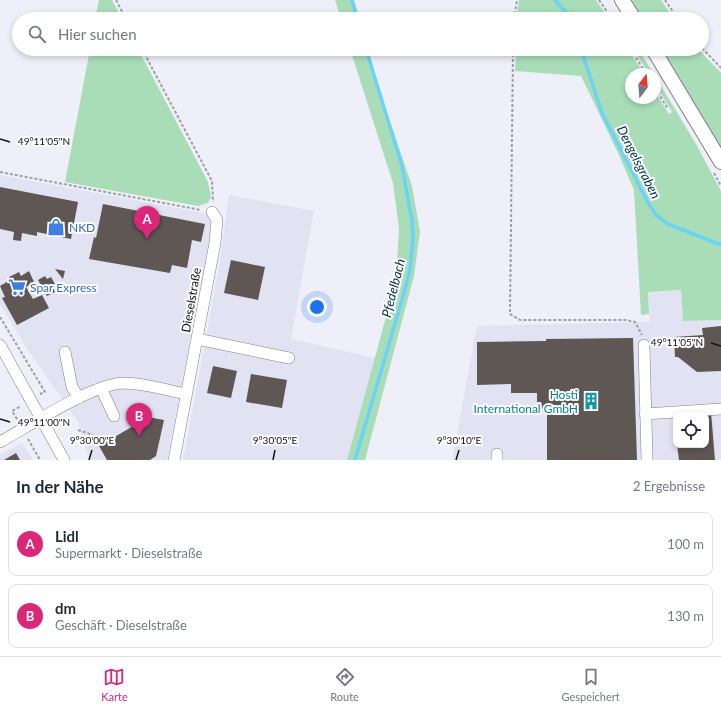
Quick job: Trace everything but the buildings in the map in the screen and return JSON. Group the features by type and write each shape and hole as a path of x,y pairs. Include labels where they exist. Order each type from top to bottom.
{"main road":[{"path":"622,0 630,12"},
{"path":"657,56 721,162"}],"street":[{"name":"Dieselstraße","path":"174,460 216,235 217,220 212,212"},
{"path":"197,339 289,358"},
{"path":"0,345 42,418 64,460"},
{"path":"644,345 647,460"},
{"path":"65,352 72,387 79,398"},
{"path":"0,442 79,398 101,388 122,383 140,384 186,394"},
{"path":"101,388 114,416"},
{"path":"645,414 721,409"}],"path":[{"path":"116,0 122,12"},
{"path":"515,12 517,0"},
{"path":"599,0 607,12"},
{"path":"666,0 674,12"},
{"path":"709,55 721,68"},
{"path":"0,172 212,212 214,195 212,181 146,56"},
{"path":"513,56 510,314 520,320 626,320 635,322 642,331 644,345"},
{"path":"635,56 642,68"},
{"path":"661,98 668,109"},
{"path":"0,316 45,392"},
{"path":"78,430 93,435"},
{"path":"34,451 40,460"}],"shaded area":[{"path":"0,175 209,214 213,222 167,460 89,460 78,422 25,346 0,304"},
{"path":"229,195 314,211 291,339 375,358 347,460 183,460 219,267"},
{"path":"681,290 683,321 721,320 721,460 452,460 477,326 650,322 648,292"},
{"path":"22,443 33,460 0,460 0,455"}],"green space":[{"path":"99,0 112,0 118,12 96,12"},
{"path":"335,0 354,0 358,12 339,12"},
{"path":"519,0 596,0 604,12 517,12"},
{"path":"629,0 661,0 669,12 637,12"},
{"path":"89,56 142,56 208,182 211,197 208,203 198,206 65,182"},
{"path":"352,56 370,56 379,89 412,186 420,232 414,276 365,460 347,460 396,280 399,228 393,183"},
{"path":"516,56 632,56 640,68 625,68 625,104 661,104 661,101 669,114 672,112 661,94 661,86 696,144 721,191 721,320 683,321 681,290 648,292 649,314 641,315 634,190 581,76 515,71"},
{"path":"637,56 642,56 650,68 645,68"},
{"path":"665,56 705,56 721,73 721,149"}],"waterway":[{"name":"Pfedelbach","path":"352,0 355,12"},
{"name":"Dengelsgraben","path":"555,0 566,12"},
{"name":"Pfedelbach","path":"355,460 404,293 410,269 413,239 412,221 402,166 368,56"},
{"name":"Dengelsgraben","path":"583,56 602,113 647,201 656,215 668,224 721,245"}],"place":[{"name":"NKD","path":"56,227"},
{"name":"Lidl","path":"147,239"},
{"name":"Spar Express","path":"17,287"},
{"name":"Hosti International GmbH","path":"591,401"},
{"name":"dm","path":"139,436"}]}
